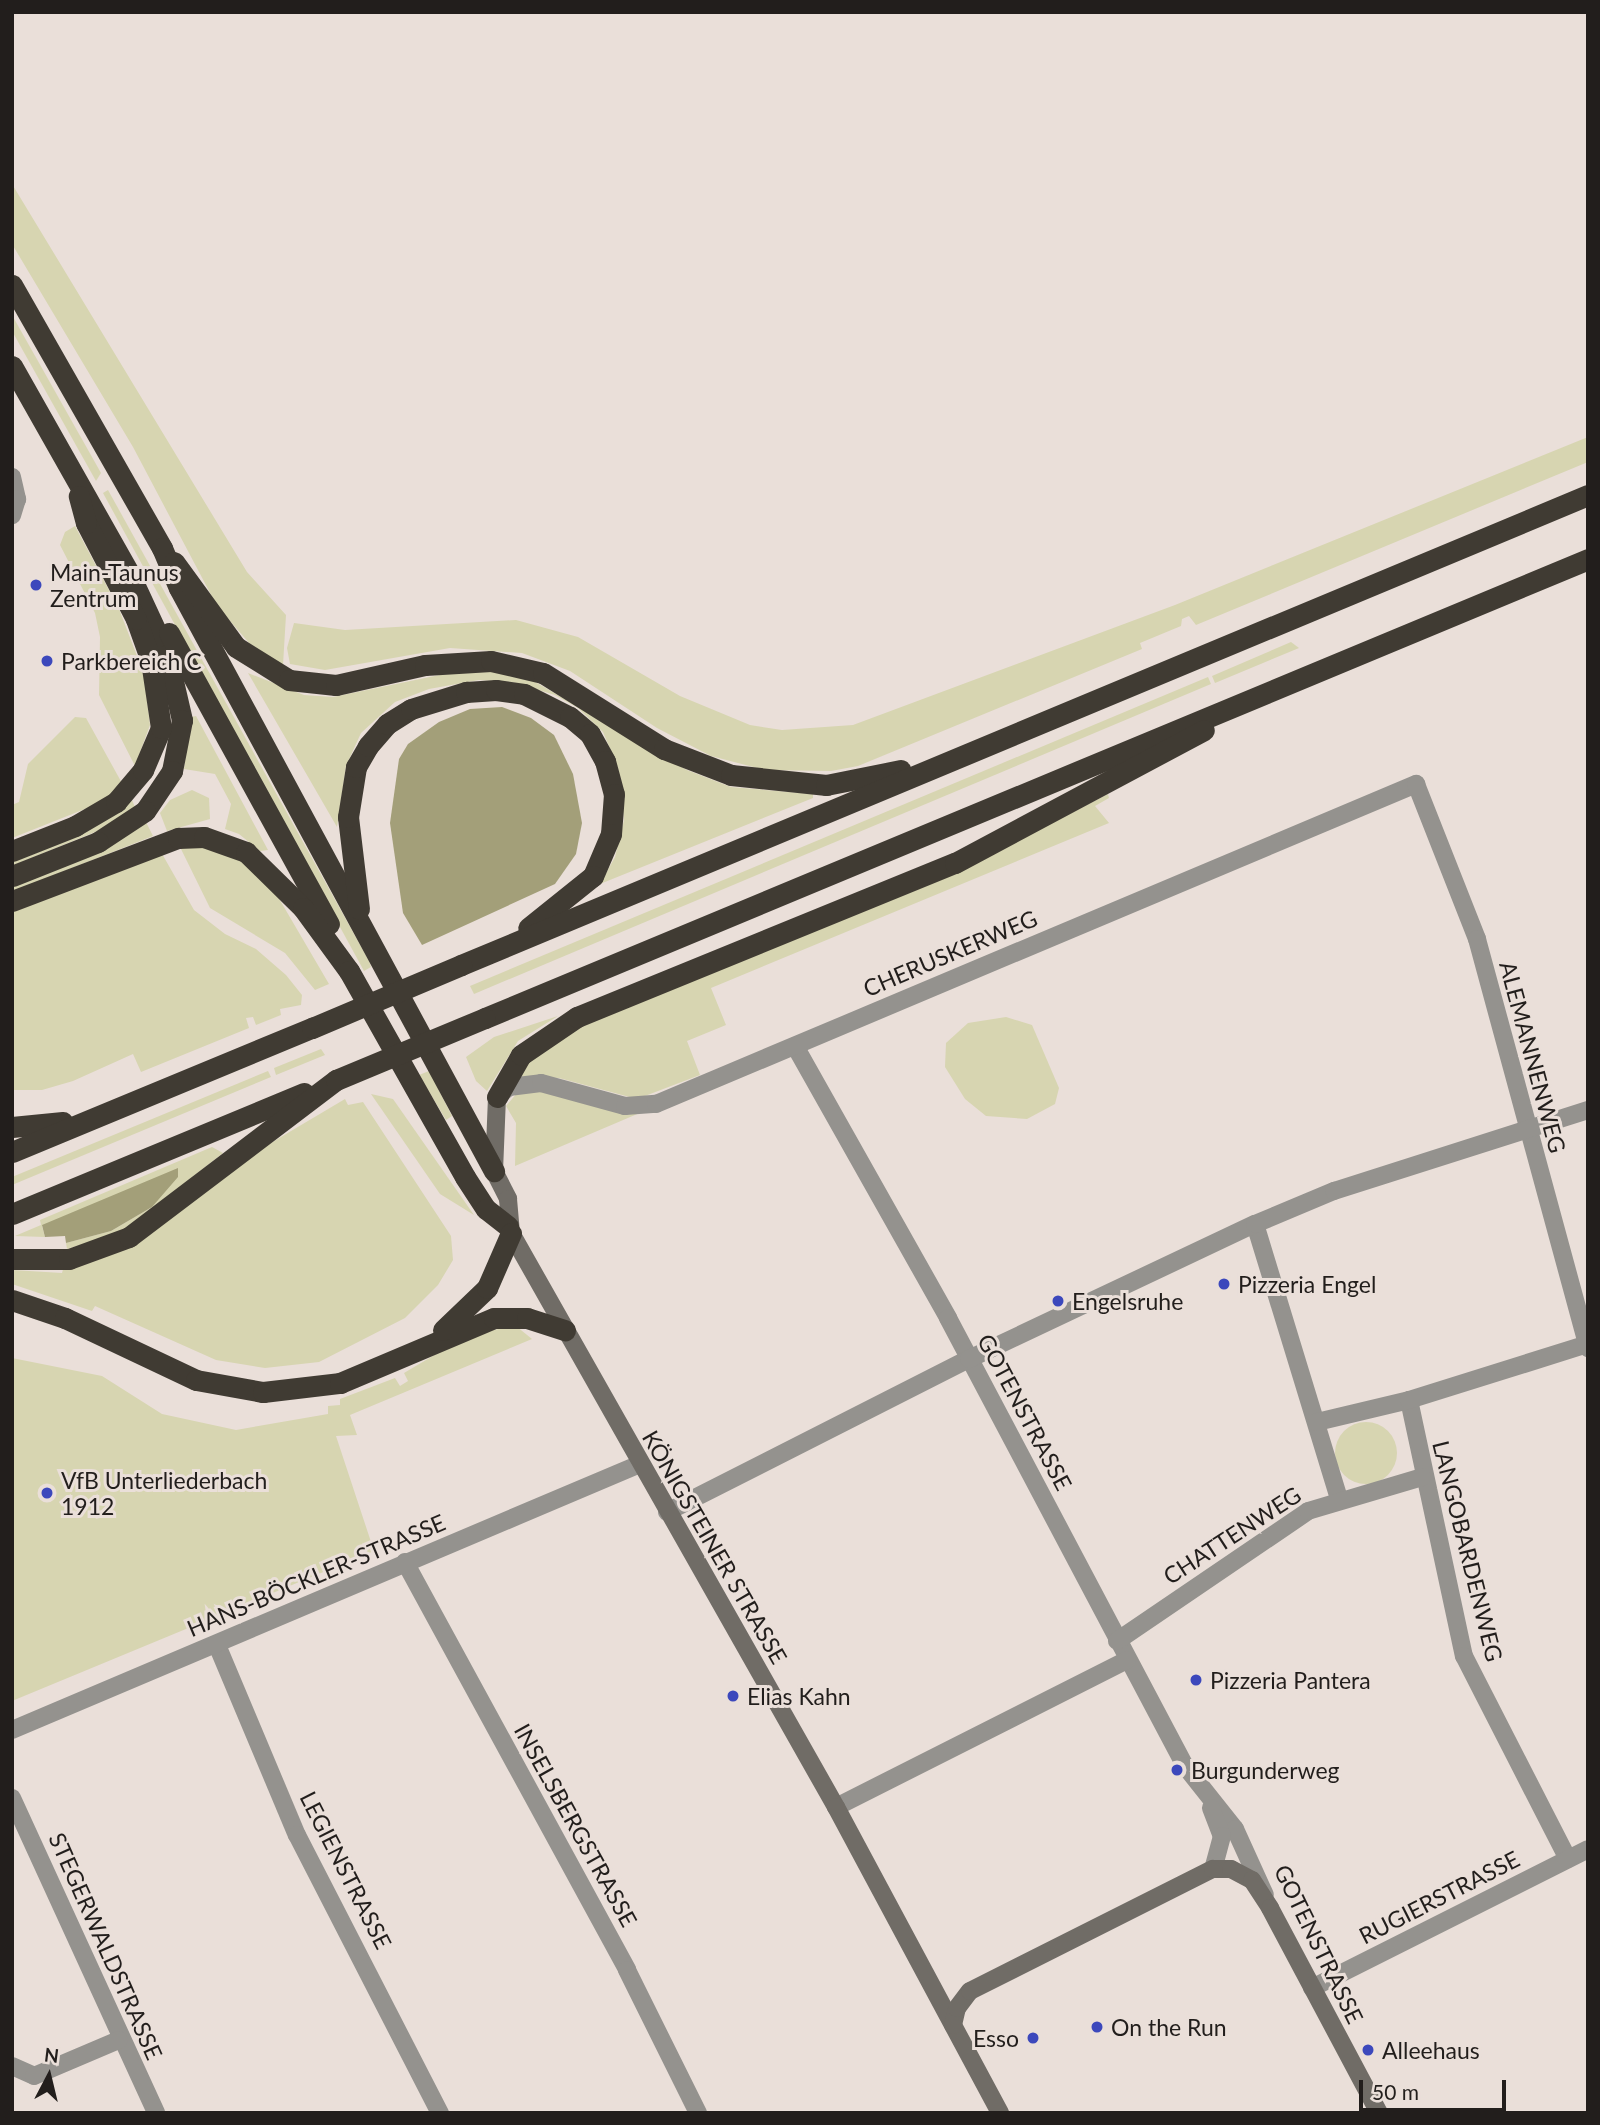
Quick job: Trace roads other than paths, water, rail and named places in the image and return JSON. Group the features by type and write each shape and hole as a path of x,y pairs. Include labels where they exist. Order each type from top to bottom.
{"highway":[{"path":"12,285 162,548 185,600 362,921 494,1171"},
{"path":"12,366 74,480 101,517 130,573 167,655 180,705 181,739 172,771 145,811 120,829 12,876"},
{"path":"12,850 75,826 116,802 143,770 160,728 159,694 148,650 136,619 86,523 74,480"},
{"path":"12,1152 1588,495"},
{"path":"162,548 193,583 236,647 289,680 336,685 458,661 517,666 570,687 687,761 731,775 793,785 855,782 971,753"},
{"path":"12,1214 1588,559"},
{"path":"130,573 176,645 340,945 349,971"},
{"path":"497,1097 521,1055 577,1017 955,863 1122,778 1279,687"},
{"path":"362,921 348,817 356,767 368,746 387,724 440,698 496,690 546,702 590,734 605,761 614,794 611,834 593,876 577,892 534,925 461,965"},
{"path":"12,901 158,844 204,837 230,844 258,860 303,908 349,971 465,1177 486,1209 510,1230 487,1288 460,1317 420,1349"},
{"path":"12,1259 69,1259 129,1237 335,1080"},
{"path":"12,1127 49,1125 113,1110"},
{"path":"12,1300 75,1322 177,1373 237,1390 285,1392 340,1383 460,1330 504,1317 565,1330"}],"main road":[{"path":"497,1097 494,1171 508,1199 510,1230"},
{"name":"KÖNIGSTEINER STRASSE","path":"510,1230 836,1807 1000,2113"},
{"path":"953,2025 957,2008 970,1991 1213,1869 1242,1873 1270,1908"},
{"name":"GOTENSTRASSE","path":"1270,1908 1379,2113"},
{"path":"929,1980 952,1990 970,1991"}],"street":[{"path":"12,477 17,499 12,515"},
{"name":"CHERUSKERWEG","path":"497,1097 509,1087 541,1083 615,1104 646,1106 795,1046 1416,784"},
{"name":"ALEMANNENWEG","path":"1416,784 1477,939 1587,1346"},
{"name":"GOTENSTRASSE","path":"795,1046 969,1359 1127,1660 1209,1802 1222,1836 1213,1869"},
{"path":"667,1512 969,1359 1255,1224 1334,1191 1588,1110"},
{"path":"1255,1224 1339,1498"},
{"path":"1317,1422 1409,1400 1587,1346"},
{"name":"LANGOBARDENWEG","path":"1409,1400 1422,1477 1464,1656 1568,1858"},
{"name":"HANS-BÖCKLER-STRASSE","path":"12,1730 640,1464"},
{"name":"CHATTENWEG","path":"1117,1641 1308,1511 1339,1498 1422,1477"},
{"name":"INSELSBERGSTRASSE","path":"405,1562 627,1970 698,2113"},
{"name":"LEGIENSTRASSE","path":"217,1645 297,1835 440,2113"},
{"path":"836,1807 1127,1660"},
{"name":"STEGERWALDSTRASSE","path":"12,1798 120,2040 156,2113"},
{"name":"GOTENSTRASSE","path":"1209,1802 1235,1829 1270,1908"},
{"name":"RUGIERSTRASSE","path":"1311,1988 1588,1849"},
{"path":"12,2066 34,2076 120,2040"}],"place":[{"name":"Main-Taunus Zentrum","path":"36,585"},
{"name":"Parkbereich C","path":"47,661"},
{"name":"Pizzeria Engel","path":"1224,1284"},
{"name":"Engelsruhe","path":"1058,1301"},
{"name":"VfB Unterliederbach 1912","path":"47,1493"},
{"name":"Pizzeria Pantera","path":"1196,1680"},
{"name":"Elias Kahn","path":"733,1696"},
{"name":"Burgunderweg","path":"1177,1770"},
{"name":"On the Run","path":"1097,2027"},
{"name":"Esso","path":"1033,2038"},
{"name":"Alleehaus","path":"1368,2050"}]}
